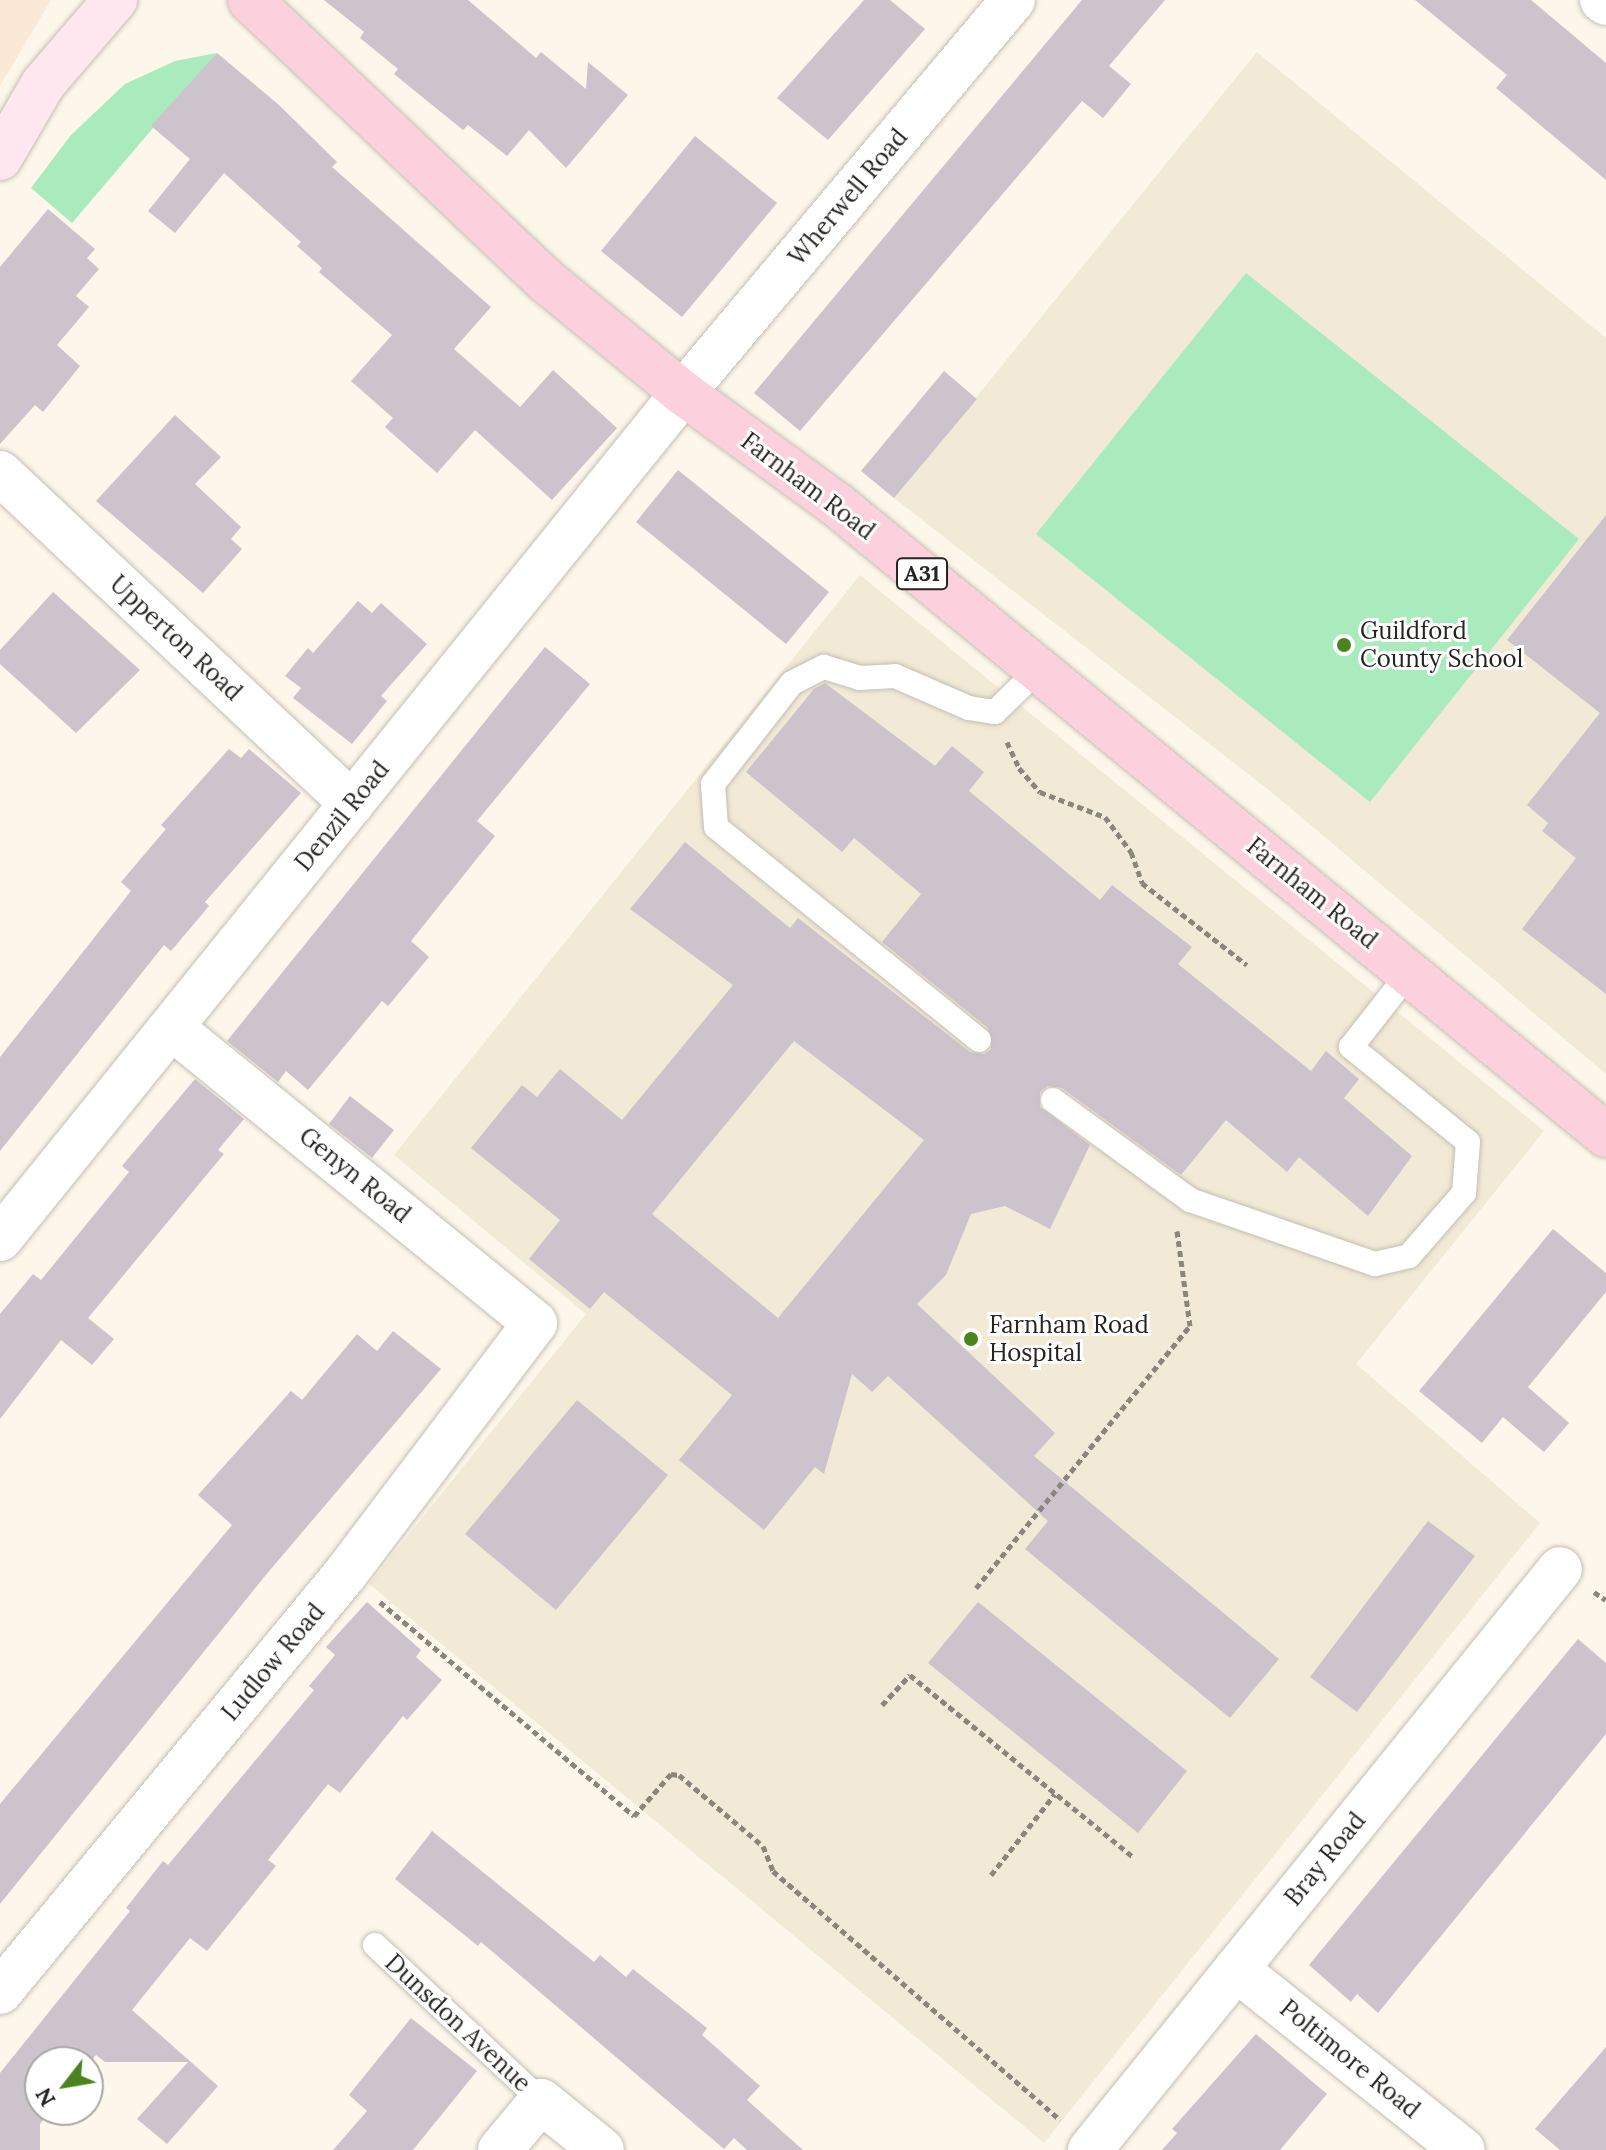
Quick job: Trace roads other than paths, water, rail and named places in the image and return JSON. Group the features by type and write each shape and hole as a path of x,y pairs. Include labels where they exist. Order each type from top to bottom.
{"main road":[{"name":"Farnham Road","path":"250,0 545,280 683,393 836,504 1606,1135"}],"street":[{"path":"0,158 43,84 115,0"},
{"name":"Wherwell Road","path":"683,393 997,6"},
{"name":"Denzil Road","path":"0,1239 173,1029 683,393"},
{"name":"Upperton Road","path":"0,473 352,804"},
{"name":"Genyn Road","path":"173,1029 535,1323"},
{"name":"Ludlow Road","path":"0,1992 346,1573 535,1323"},
{"name":"Bray Road","path":"1091,2148 1560,1569"},
{"name":"Poltimore Road","path":"1236,1969 1463,2150"},
{"name":"Dunsdon Avenue","path":"500,2150 541,2101 602,2150"}],"lane":[{"path":"979,1040 716,827 710,802 713,784 792,683 824,667 859,678 895,676 969,708 995,712 1039,669"},
{"path":"1053,1100 1190,1200 1375,1264 1409,1256 1464,1193 1468,1142 1351,1047 1409,973"},
{"name":"Dunsdon Avenue","path":"375,1945 541,2101"}],"place":[{"name":"Guildford County School","path":"1344,645"},
{"name":"Farnham Road Hospital","path":"971,1339"}]}
